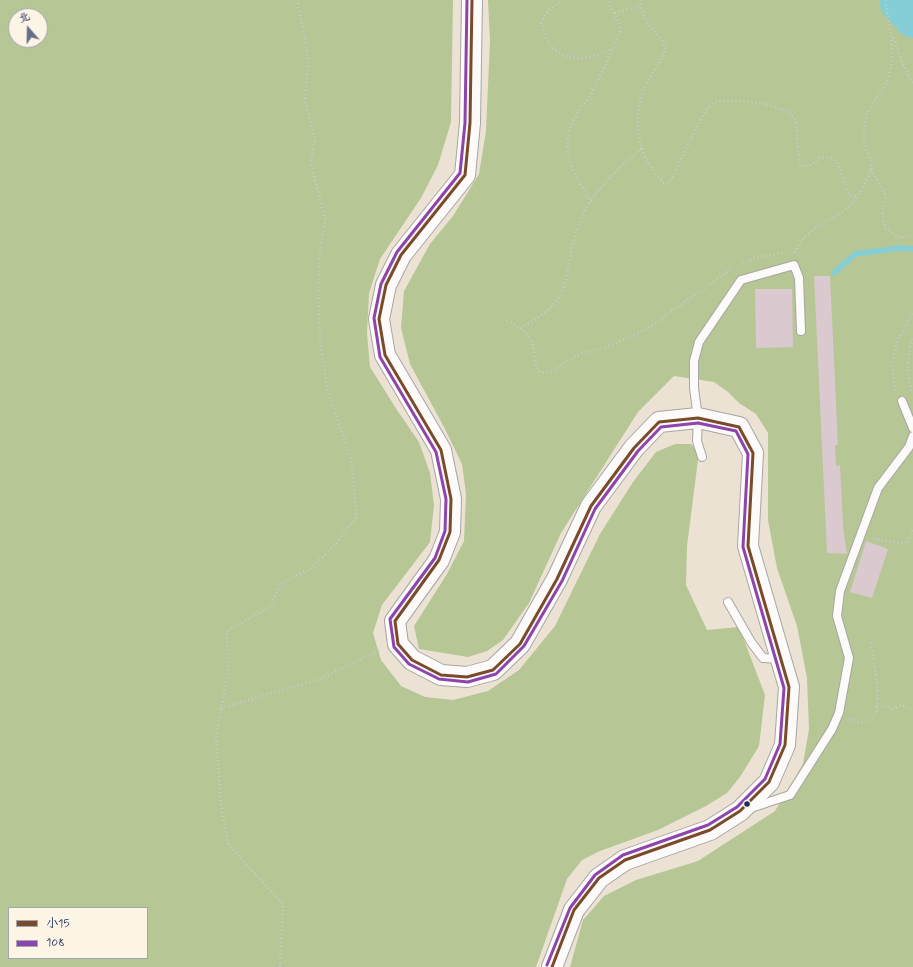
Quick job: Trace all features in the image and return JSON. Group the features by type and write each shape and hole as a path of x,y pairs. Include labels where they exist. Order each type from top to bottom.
{"street":[{"path":"472,0 470,123 465,175 401,255 386,285 379,319 385,355 441,450 451,499 450,532 439,560 395,620 398,644 412,660 441,676 467,676 493,670 520,644 557,580 591,506 634,448 659,422 698,418 739,427 753,454 748,546 789,686 785,744 769,782 740,811 710,830 625,860 599,878 574,910 552,967"}],"lane":[{"path":"702,457 697,440 698,418 694,388 694,361 699,342 741,280 794,265 799,278 801,331"},
{"path":"902,401 913,428"},
{"path":"740,811 790,795 832,728 839,713 849,658 837,616 840,591 878,488 909,447 913,436"},
{"path":"728,602 751,642 763,658 781,659"}],"path":[{"path":"280,967 283,904 228,844 221,805 216,736 228,672 227,631 271,606 280,584 310,569 336,544 357,516 351,460 326,388 320,342 318,296 319,258 325,219 311,163 315,137 305,101 308,62 297,0"},
{"path":"563,0 548,10 541,24 551,46 562,54 574,58 599,56 612,49"},
{"path":"591,202 572,168 568,153 567,138 577,113 589,98 620,32 619,23 615,13 607,0"},
{"path":"642,0 640,6 646,23 663,41 666,49 662,59 644,87 639,104 637,120 642,148 647,161 662,182 666,183 672,179 707,108 713,103 720,101 744,101 766,104 789,112 796,121 799,162 803,166 808,166 821,158 830,158 837,162 849,195 858,197"},
{"path":"885,0 892,32 903,64 913,85"},
{"path":"615,13 640,6"},
{"path":"892,32 890,72 885,85 868,112 864,134 865,145 870,159 871,169 886,196 882,212 885,228 900,238 913,235"},
{"path":"521,328 538,318 553,305 560,294 565,280 574,239 583,216 591,202 616,170 642,148"},
{"path":"794,265 796,250 799,243 813,231 848,208 858,197 871,169"},
{"path":"507,320 527,333 533,344 536,366 540,372 546,374 582,353 607,347 647,329 731,270 758,257 796,250"},
{"path":"902,401 895,395 892,365 897,342 913,311"},
{"path":"911,392 908,375 909,349 913,339"},
{"path":"860,537 908,544 913,528"},
{"path":"839,713 861,723 870,720 875,715 878,694 871,643"},
{"path":"221,708 320,679 383,649 398,644"},
{"path":"877,706 887,706 893,709 902,705 913,710"}],"green space":[{"path":"0,0 453,0 451,122 438,165 421,198 380,259 369,293 367,333 370,367 419,442 430,473 434,505 430,542 382,605 373,633 381,660 401,686 425,697 453,700 488,691 519,670 555,626 600,534 633,482 656,452 675,444 691,444 699,452 687,546 686,585 707,630 739,627 765,695 759,746 740,777 727,793 706,806 658,830 600,851 582,860 567,879 536,967 0,967"},
{"path":"488,0 913,0 913,967 570,967 583,920 604,896 636,880 698,861 775,811 803,764 809,729 807,678 797,626 777,568 768,520 768,433 756,414 739,403 728,392 714,382 674,376 638,412 561,533 529,603 503,640 487,651 468,657 419,649 414,626 447,574 464,541 466,494 462,464 410,364 401,328 404,291 430,244 453,216 479,174 486,131 490,41"}],"building":[{"path":"814,276 830,276 838,445 835,445 836,466 840,465 843,526 847,554 827,553"},
{"path":"755,289 792,289 793,347 756,348"},
{"path":"866,541 888,549 872,598 850,592"}],"waterway":[{"path":"897,0 897,4 913,21"},
{"path":"834,273 855,254 900,248 913,249"}],"transit line":[{"name":"108","path":"467,0 465,123 460,173 397,252 381,284 374,318 380,357 436,452 446,499 445,531 435,558 390,619 394,647 409,664 439,679 468,682 496,674 524,646 562,581 595,509 638,451 661,427 698,423 736,431 748,454 743,547 784,688 780,744 765,779 737,807 708,825 623,855 595,875 570,908 547,965"},
{"name":"小15","path":"472,0 470,123 465,175 401,255 386,285 379,319 385,355 441,450 451,499 450,532 439,560 395,621 398,644 412,660 441,675 467,677 493,670 520,644 557,579 591,506 634,448 659,422 698,418 739,427 753,453 748,546 789,687 785,745 769,782 740,811 710,830 625,860 599,878 574,910 552,967"}]}
